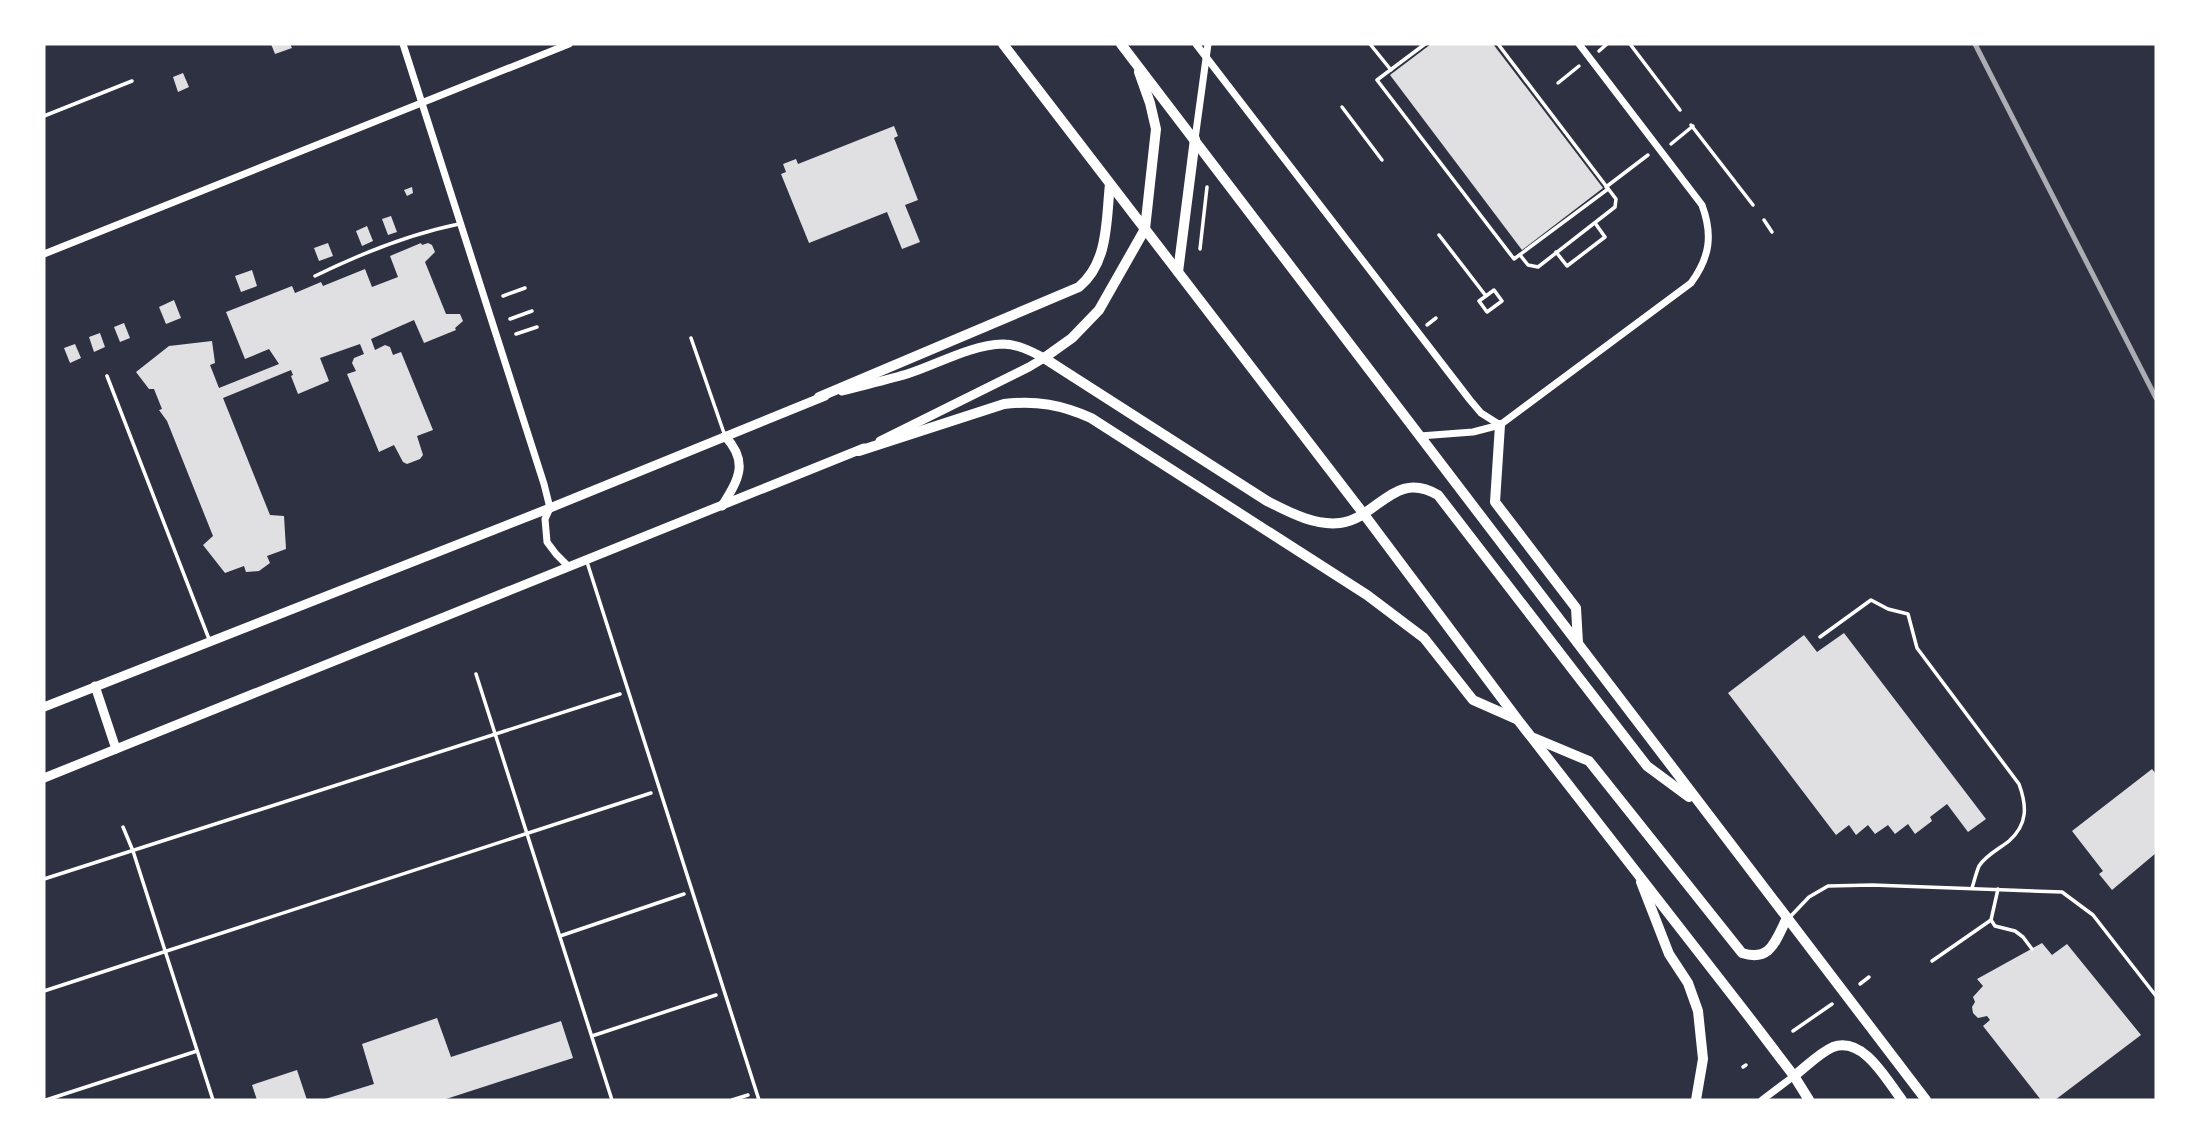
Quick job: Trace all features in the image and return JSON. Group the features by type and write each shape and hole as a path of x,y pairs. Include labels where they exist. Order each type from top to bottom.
{"main road":[{"path":"1003,44 1363,513 1531,737 1794,1076 1809,1100"},
{"path":"1121,44 1786,920 1926,1100"},
{"path":"1136,63 1156,129 1144,229 1099,310 1072,338 1044,358 1286,511 1327,524 1344,523 1389,495 1413,486 1426,487 1438,495 1647,766 1701,806"},
{"path":"1178,272 1195,139"},
{"path":"820,397 1079,287 1087,281 1098,264 1110,184"},
{"path":"859,450 1004,404 1056,404 1070,409 1091,418 1367,596 1424,639 1473,700 1518,720"},
{"path":"1500,425 1495,502 1576,608 1578,643"},
{"path":"1531,737 1589,761 1742,953 1755,957 1764,954 1772,947 1786,920"},
{"path":"1636,869 1669,954 1688,983 1698,1011 1703,1059 1696,1100"},
{"path":"1794,1076 1832,1047 1847,1045 1863,1053 1902,1100"}],"street":[{"path":"403,44 550,508 545,519 547,542 569,567"},
{"path":"44,254 569,44"},
{"path":"1196,44 1470,400 1481,412 1500,425"},
{"path":"1195,139 1208,44"},
{"path":"1420,436 1473,432 1500,425 1691,283 1701,270 1709,249 1708,222 1702,205 1579,44"},
{"path":"44,707 550,508 820,397 910,373 957,355 991,346 1016,346 1044,358"},
{"path":"44,778 859,450 1044,358"},
{"path":"722,506 738,481 740,465 734,445 725,436"},
{"path":"95,686 116,749"},
{"path":"1762,1100 1794,1076"}],"lane":[{"path":"44,116 132,81"},
{"path":"315,276 419,234 461,223"},
{"path":"691,338 725,436"},
{"path":"107,376 210,641"},
{"path":"586,560 759,1100"},
{"path":"1820,637 1871,600 1888,609 1908,614 1917,648 2019,784 2025,802 2026,817 2011,840 1995,850 1979,866 1972,888"},
{"path":"1786,920 1809,897 1828,886 2062,891 2093,915 2156,996"},
{"path":"1932,961 1991,920 1998,889"},
{"path":"1991,920 1995,926 2020,934 2032,949"}],"path":[{"path":"1370,44 1391,70"},
{"path":"1426,44 1377,80 1514,259 1648,155"},
{"path":"1498,44 1616,199 1615,207 1538,267 1528,265 1520,255"},
{"path":"1598,51 1607,44"},
{"path":"1630,44 1680,110"},
{"path":"1558,83 1579,66"},
{"path":"1342,107 1382,160"},
{"path":"1671,144 1692,126 1753,205"},
{"path":"1200,249 1207,187"},
{"path":"1764,219 1772,232"},
{"path":"1556,252 1567,266 1605,237 1595,223"},
{"path":"1439,235 1486,296"},
{"path":"503,296 525,288"},
{"path":"1494,290 1502,301 1487,312 1479,301 1486,296 1494,290"},
{"path":"510,318 532,311"},
{"path":"1426,326 1436,318"},
{"path":"516,334 537,327"},
{"path":"476,674 612,1100"},
{"path":"44,879 628,691"},
{"path":"44,991 660,791"},
{"path":"123,827 133,850 213,1100"},
{"path":"560,936 692,891"},
{"path":"1860,984 1869,977"},
{"path":"592,1036 725,992"},
{"path":"1793,1031 1832,1004"},
{"path":"46,1100 197,1051"},
{"path":"732,1100 757,1092"}],"building":[{"path":"271,44 290,44 292,48 275,54"},
{"path":"1431,44 1493,44 1603,188 1522,250 1390,75"},
{"path":"183,73 189,87 178,92 173,77"},
{"path":"894,126 898,136 894,138 918,200 905,205 920,242 902,249 887,212 809,243 781,174 786,172 783,164 796,159 798,164"},
{"path":"412,187 413,193 407,196 404,190"},
{"path":"391,216 397,232 388,235 382,219"},
{"path":"367,226 373,241 362,246 356,231"},
{"path":"328,243 333,256 319,261 314,248"},
{"path":"421,243 432,245 435,252 425,262 446,314 460,314 463,321 456,330 424,343 414,320 371,339 375,350 385,345 390,347 393,355 401,352 433,430 417,436 423,455 407,464 403,462 394,445 379,452 347,374 356,371 352,363 354,358 364,354 360,344 320,358 329,381 298,394 291,370 223,398 270,515 284,516 286,549 267,556 270,563 259,571 246,572 244,566 225,573 203,545 213,536 167,421 159,410 162,409 154,389 149,389 136,372 169,346 212,341 215,363 210,365 219,388 279,364 269,349 245,359 226,312 292,286 295,293 321,282 323,286 365,269 372,287 398,277 390,256"},
{"path":"252,270 257,286 241,292 235,276"},
{"path":"174,300 181,318 166,324 159,307"},
{"path":"124,323 130,338 120,342 114,327"},
{"path":"100,333 105,347 94,352 89,337"},
{"path":"75,344 81,358 70,363 64,348"},
{"path":"1844,633 1986,819 1968,832 1947,804 1930,817 1932,821 1915,834 1908,824 1895,834 1888,825 1875,834 1868,825 1856,835 1849,825 1836,835 1728,693 1804,635 1817,652"},
{"path":"2152,769 2156,774 2156,853 2112,890 2099,874 2103,871 2072,831"},
{"path":"2042,943 2052,955 2067,944 2141,1035 2055,1100 2041,1100 1983,1026 1990,1020 1987,1016 1978,1018 1972,1007 1975,1002 1973,997 1983,986 1977,979"},
{"path":"437,1018 451,1057 561,1021 573,1058 443,1100 322,1100 374,1084 362,1044"},
{"path":"297,1070 307,1100 257,1100 252,1085"}],"railway":[{"path":"1975,44 2156,398"}]}
